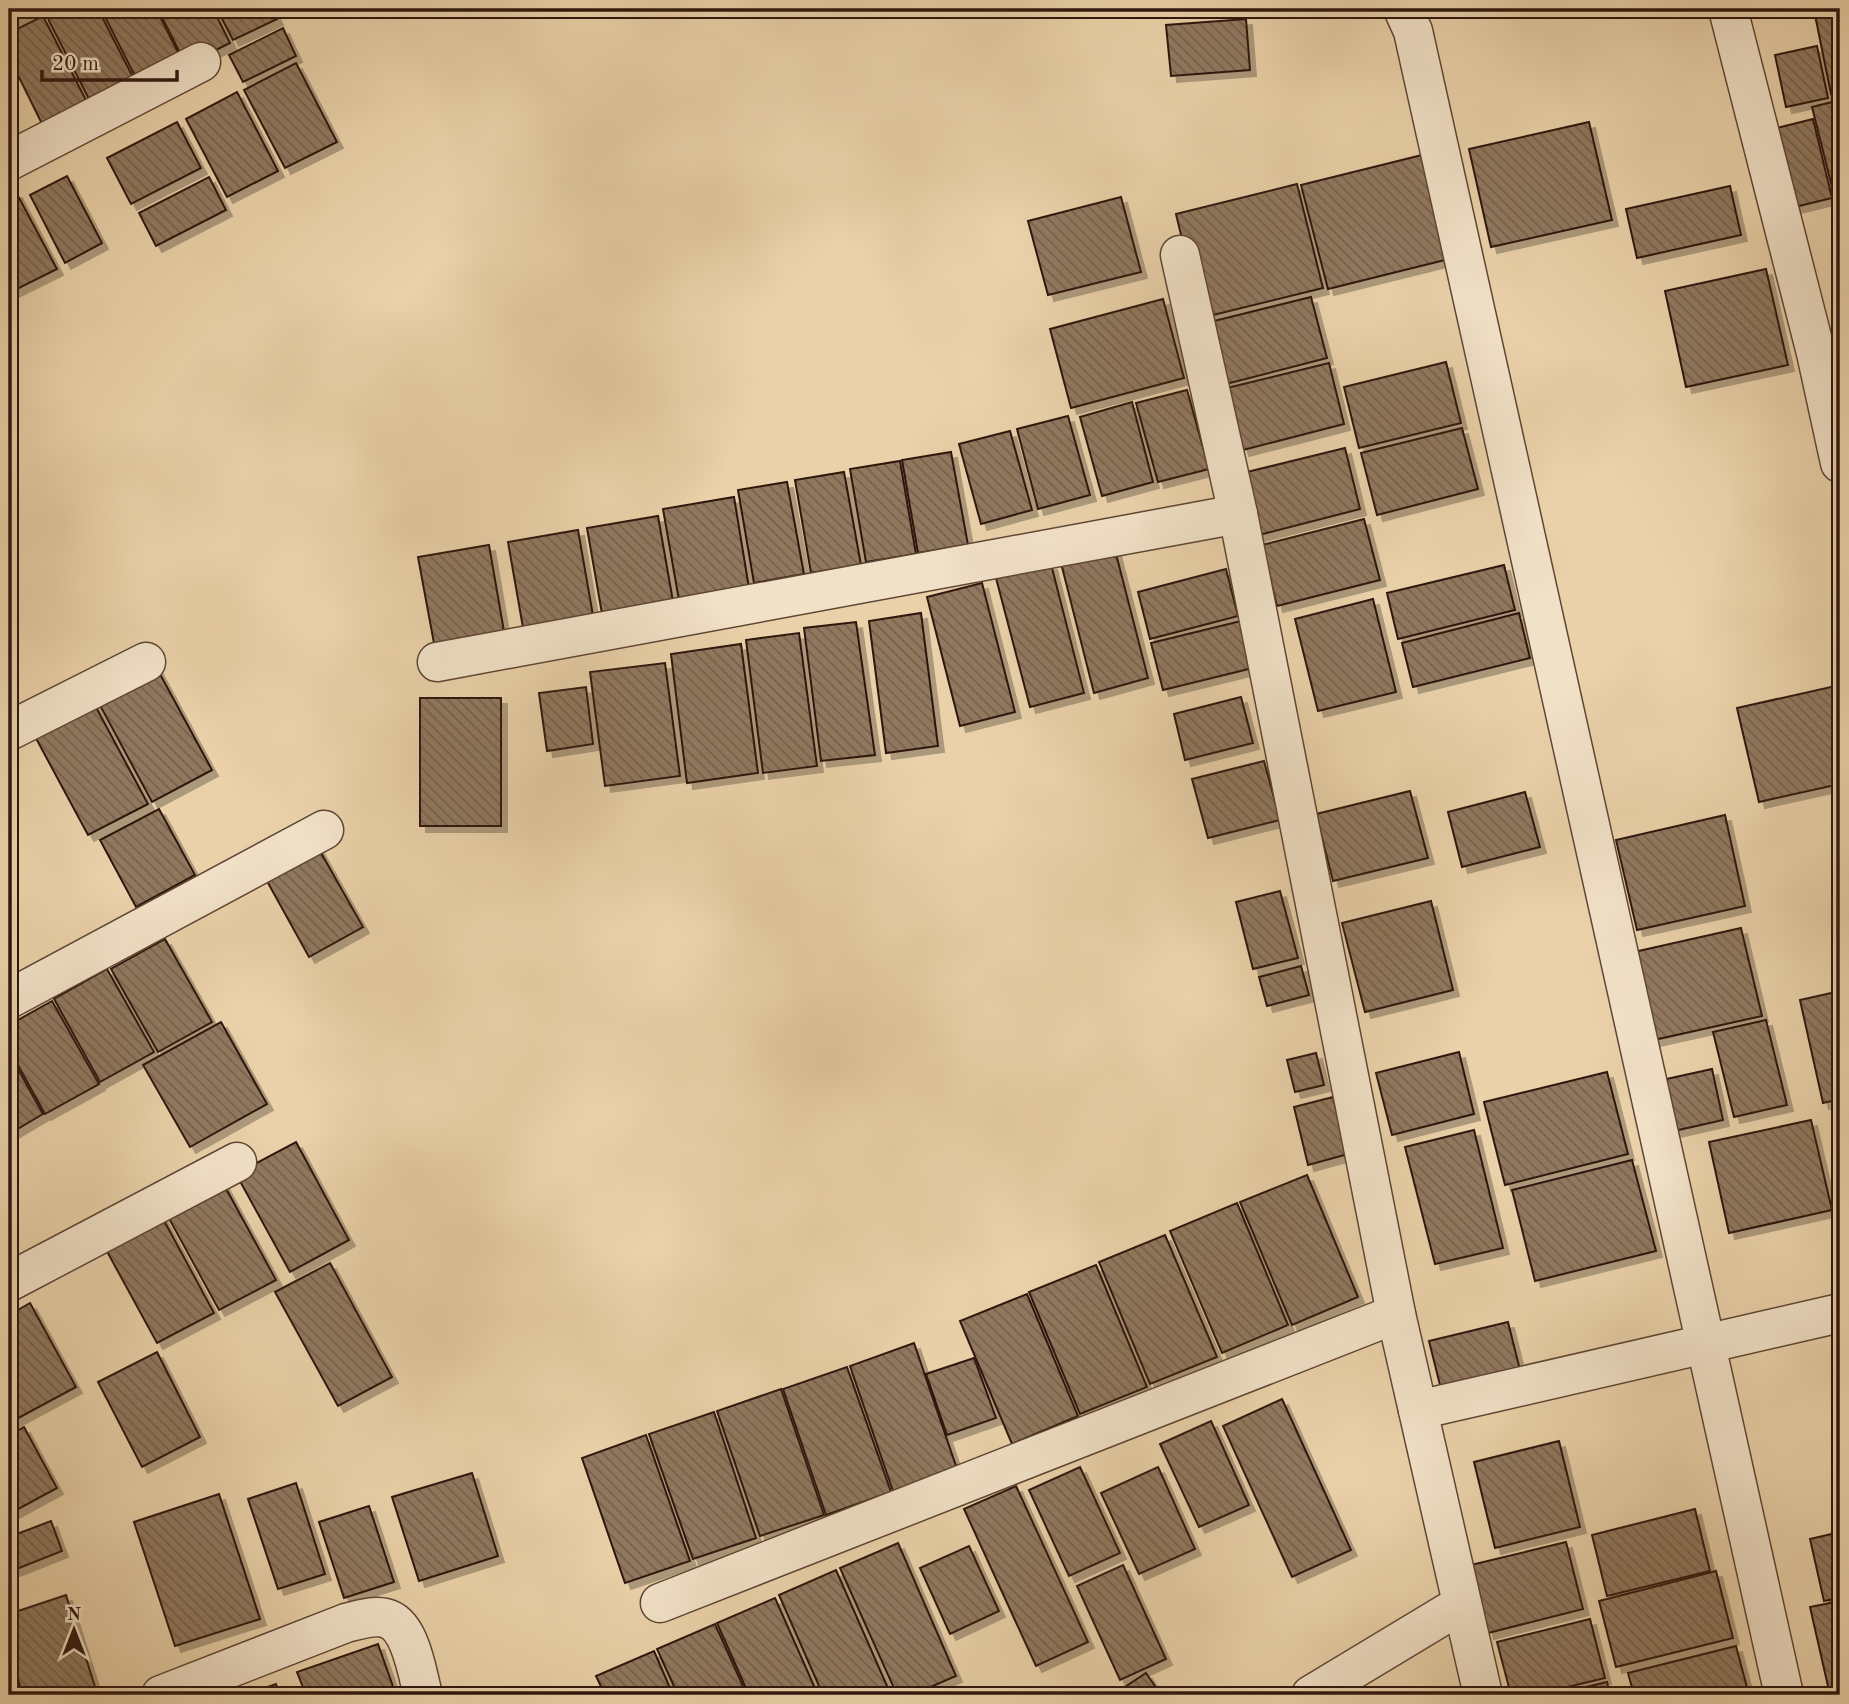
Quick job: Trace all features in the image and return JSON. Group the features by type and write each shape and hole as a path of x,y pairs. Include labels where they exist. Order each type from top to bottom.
{"street":[{"path":"1403,9 1413,31 1784,1695"},
{"path":"1728,9 1816,353 1840,463"},
{"path":"9,161 201,62"},
{"path":"1180,255 1238,514 1396,1314 1483,1695"},
{"path":"437,662 1238,514"},
{"path":"9,731 146,662"},
{"path":"9,999 324,830"},
{"path":"9,1282 237,1162"},
{"path":"1418,1410 1840,1313"},
{"path":"660,1603 1396,1314"},
{"path":"1311,1695 1462,1604"},
{"path":"161,1695 346,1623 374,1617 387,1618 405,1634 423,1695"}],"building":[{"path":"9,9 36,9 9,22"},
{"path":"53,9 98,9 137,85 93,107 45,13"},
{"path":"101,9 156,9 184,64 140,86"},
{"path":"158,9 213,9 230,43 186,65"},
{"path":"217,9 272,9 277,19 233,40"},
{"path":"1840,10 1840,92 1831,94 1815,15"},
{"path":"43,16 91,110 46,132 9,57 9,33"},
{"path":"1246,19 1250,70 1171,76 1166,25"},
{"path":"283,28 296,56 243,82 229,55"},
{"path":"1817,46 1828,98 1786,107 1775,55"},
{"path":"296,63 337,142 285,168 244,90"},
{"path":"237,92 278,171 227,197 186,119"},
{"path":"1840,100 1840,206 1837,207 1812,107"},
{"path":"1813,119 1832,198 1795,207 1777,128"},
{"path":"177,122 201,168 131,204 107,158"},
{"path":"1589,122 1612,220 1491,247 1469,149"},
{"path":"1422,155 1449,259 1328,289 1301,185"},
{"path":"67,176 102,243 65,263 30,195"},
{"path":"209,177 226,210 156,246 139,213"},
{"path":"1297,184 1323,288 1201,318 1176,214"},
{"path":"1730,186 1741,235 1637,258 1626,209"},
{"path":"16,192 57,269 9,293 9,195"},
{"path":"1121,197 1141,272 1048,295 1028,221"},
{"path":"1766,269 1788,365 1686,387 1665,291"},
{"path":"1311,297 1327,358 1226,384 1210,322"},
{"path":"1163,299 1184,378 1071,408 1050,329"},
{"path":"1446,362 1461,423 1359,448 1344,387"},
{"path":"1329,363 1344,424 1243,450 1227,388"},
{"path":"1187,390 1209,469 1158,482 1136,403"},
{"path":"1132,402 1153,482 1102,496 1080,417"},
{"path":"1068,416 1090,495 1038,509 1017,429"},
{"path":"1462,428 1478,489 1377,515 1361,453"},
{"path":"1010,431 1032,510 981,524 959,444"},
{"path":"1345,448 1360,509 1259,535 1243,473"},
{"path":"951,452 968,545 918,553 902,460"},
{"path":"900,461 916,554 866,562 850,469"},
{"path":"844,472 861,565 811,573 795,480"},
{"path":"787,482 804,574 754,583 738,490"},
{"path":"734,497 750,594 680,606 663,509"},
{"path":"658,516 675,613 604,625 587,528"},
{"path":"1364,519 1380,580 1277,606 1262,545"},
{"path":"578,530 595,627 525,639 508,542"},
{"path":"489,545 506,643 436,654 418,557"},
{"path":"1115,550 1148,678 1094,693 1061,563"},
{"path":"1051,564 1084,693 1030,707 996,578"},
{"path":"1504,565 1515,610 1398,639 1387,593"},
{"path":"1226,569 1238,616 1150,639 1138,592"},
{"path":"982,583 1015,712 960,726 927,597"},
{"path":"1373,599 1396,692 1318,711 1295,619"},
{"path":"921,613 938,746 886,753 869,621"},
{"path":"1519,613 1530,658 1413,687 1402,643"},
{"path":"1241,621 1253,668 1163,690 1151,643"},
{"path":"856,622 875,755 821,761 804,628"},
{"path":"799,633 817,766 763,773 746,640"},
{"path":"741,644 758,773 687,783 671,654"},
{"path":"154,663 212,770 152,802 95,696"},
{"path":"665,663 680,776 605,786 590,672"},
{"path":"1840,685 1840,784 1759,802 1737,708"},
{"path":"586,687 593,744 547,751 539,693"},
{"path":"1241,697 1253,743 1185,760 1174,714"},
{"path":"91,698 148,804 88,835 31,729"},
{"path":"420,698 501,698 501,826 420,826"},
{"path":"1264,761 1280,820 1208,838 1192,779"},
{"path":"1410,791 1428,858 1333,881 1316,814"},
{"path":"1525,792 1540,847 1462,867 1448,812"},
{"path":"159,809 195,875 136,907 100,840"},
{"path":"1725,815 1745,906 1637,930 1616,840"},
{"path":"316,844 363,927 309,957 263,874"},
{"path":"1280,891 1298,958 1253,969 1236,902"},
{"path":"1431,901 1453,990 1365,1012 1342,923"},
{"path":"1741,928 1762,1016 1654,1040 1634,952"},
{"path":"165,939 212,1022 158,1052 111,969"},
{"path":"1301,966 1309,995 1267,1006 1259,977"},
{"path":"107,969 154,1052 100,1082 54,999"},
{"path":"1840,991 1840,1099 1823,1103 1800,1000"},
{"path":"52,1001 99,1084 45,1114 9,1049 9,1025"},
{"path":"1766,1020 1787,1105 1734,1117 1713,1032"},
{"path":"221,1022 267,1104 190,1147 143,1065"},
{"path":"1459,1052 1474,1114 1392,1135 1376,1073"},
{"path":"9,1053 43,1114 9,1134"},
{"path":"1316,1053 1324,1085 1295,1092 1287,1060"},
{"path":"1712,1069 1723,1120 1674,1131 1662,1080"},
{"path":"1607,1072 1628,1154 1505,1185 1484,1102"},
{"path":"1333,1097 1348,1154 1308,1165 1294,1107"},
{"path":"1811,1120 1832,1210 1729,1233 1709,1142"},
{"path":"1474,1130 1503,1248 1435,1264 1405,1147"},
{"path":"296,1142 349,1240 290,1272 236,1174"},
{"path":"1632,1160 1656,1251 1535,1281 1512,1190"},
{"path":"1307,1175 1358,1297 1292,1325 1240,1202"},
{"path":"223,1183 276,1280 219,1310 166,1213"},
{"path":"1237,1203 1288,1325 1222,1353 1170,1231"},
{"path":"161,1215 214,1313 157,1343 104,1246"},
{"path":"1165,1235 1217,1357 1150,1384 1099,1262"},
{"path":"330,1263 392,1377 338,1406 275,1292"},
{"path":"1096,1265 1147,1387 1080,1414 1029,1292"},
{"path":"1027,1294 1078,1416 1012,1444 960,1321"},
{"path":"30,1303 76,1387 9,1423 9,1315"},
{"path":"1508,1322 1522,1378 1443,1397 1429,1341"},
{"path":"914,1343 957,1469 893,1491 850,1366"},
{"path":"157,1352 200,1437 142,1467 98,1382"},
{"path":"974,1358 996,1418 947,1435 926,1374"},
{"path":"847,1367 891,1492 826,1515 783,1389"},
{"path":"781,1389 824,1515 760,1536 717,1411"},
{"path":"1282,1399 1351,1550 1292,1577 1223,1426"},
{"path":"714,1412 756,1538 693,1559 649,1434"},
{"path":"1211,1421 1249,1505 1199,1527 1160,1444"},
{"path":"24,1427 57,1488 9,1514 9,1435"},
{"path":"646,1435 690,1561 625,1583 582,1458"},
{"path":"1559,1441 1580,1527 1495,1548 1474,1462"},
{"path":"1080,1467 1120,1553 1069,1576 1029,1490"},
{"path":"1158,1467 1195,1549 1139,1574 1101,1493"},
{"path":"472,1473 498,1556 419,1581 392,1497"},
{"path":"296,1483 325,1574 278,1589 248,1499"},
{"path":"1016,1486 1088,1642 1036,1666 964,1509"},
{"path":"219,1494 260,1619 175,1646 134,1522"},
{"path":"369,1506 394,1582 344,1598 319,1522"},
{"path":"1695,1509 1710,1571 1607,1596 1592,1535"},
{"path":"51,1521 62,1551 9,1572 9,1537"},
{"path":"1840,1532 1840,1598 1824,1601 1810,1539"},
{"path":"1566,1542 1583,1609 1488,1633 1471,1565"},
{"path":"898,1543 956,1676 912,1695 897,1695 840,1568"},
{"path":"969,1546 999,1611 950,1634 920,1568"},
{"path":"1123,1565 1166,1659 1120,1680 1077,1586"},
{"path":"836,1570 891,1695 823,1695 779,1595"},
{"path":"1716,1571 1733,1638 1616,1667 1599,1601"},
{"path":"66,1595 97,1693 23,1695 9,1650 9,1614"},
{"path":"775,1598 818,1695 749,1695 717,1623"},
{"path":"1840,1601 1840,1695 1830,1695 1810,1607"},
{"path":"1590,1619 1605,1678 1534,1695 1511,1695 1497,1642"},
{"path":"715,1624 747,1695 678,1695 657,1649"},
{"path":"378,1644 396,1695 306,1695 297,1672"},
{"path":"1736,1646 1749,1695 1634,1695 1628,1673"},
{"path":"654,1651 673,1695 605,1695 596,1676"},
{"path":"1146,1673 1161,1695 1113,1695"},
{"path":"1607,1682 1610,1695 1552,1695"},
{"path":"276,1684 280,1695 244,1695"}]}
